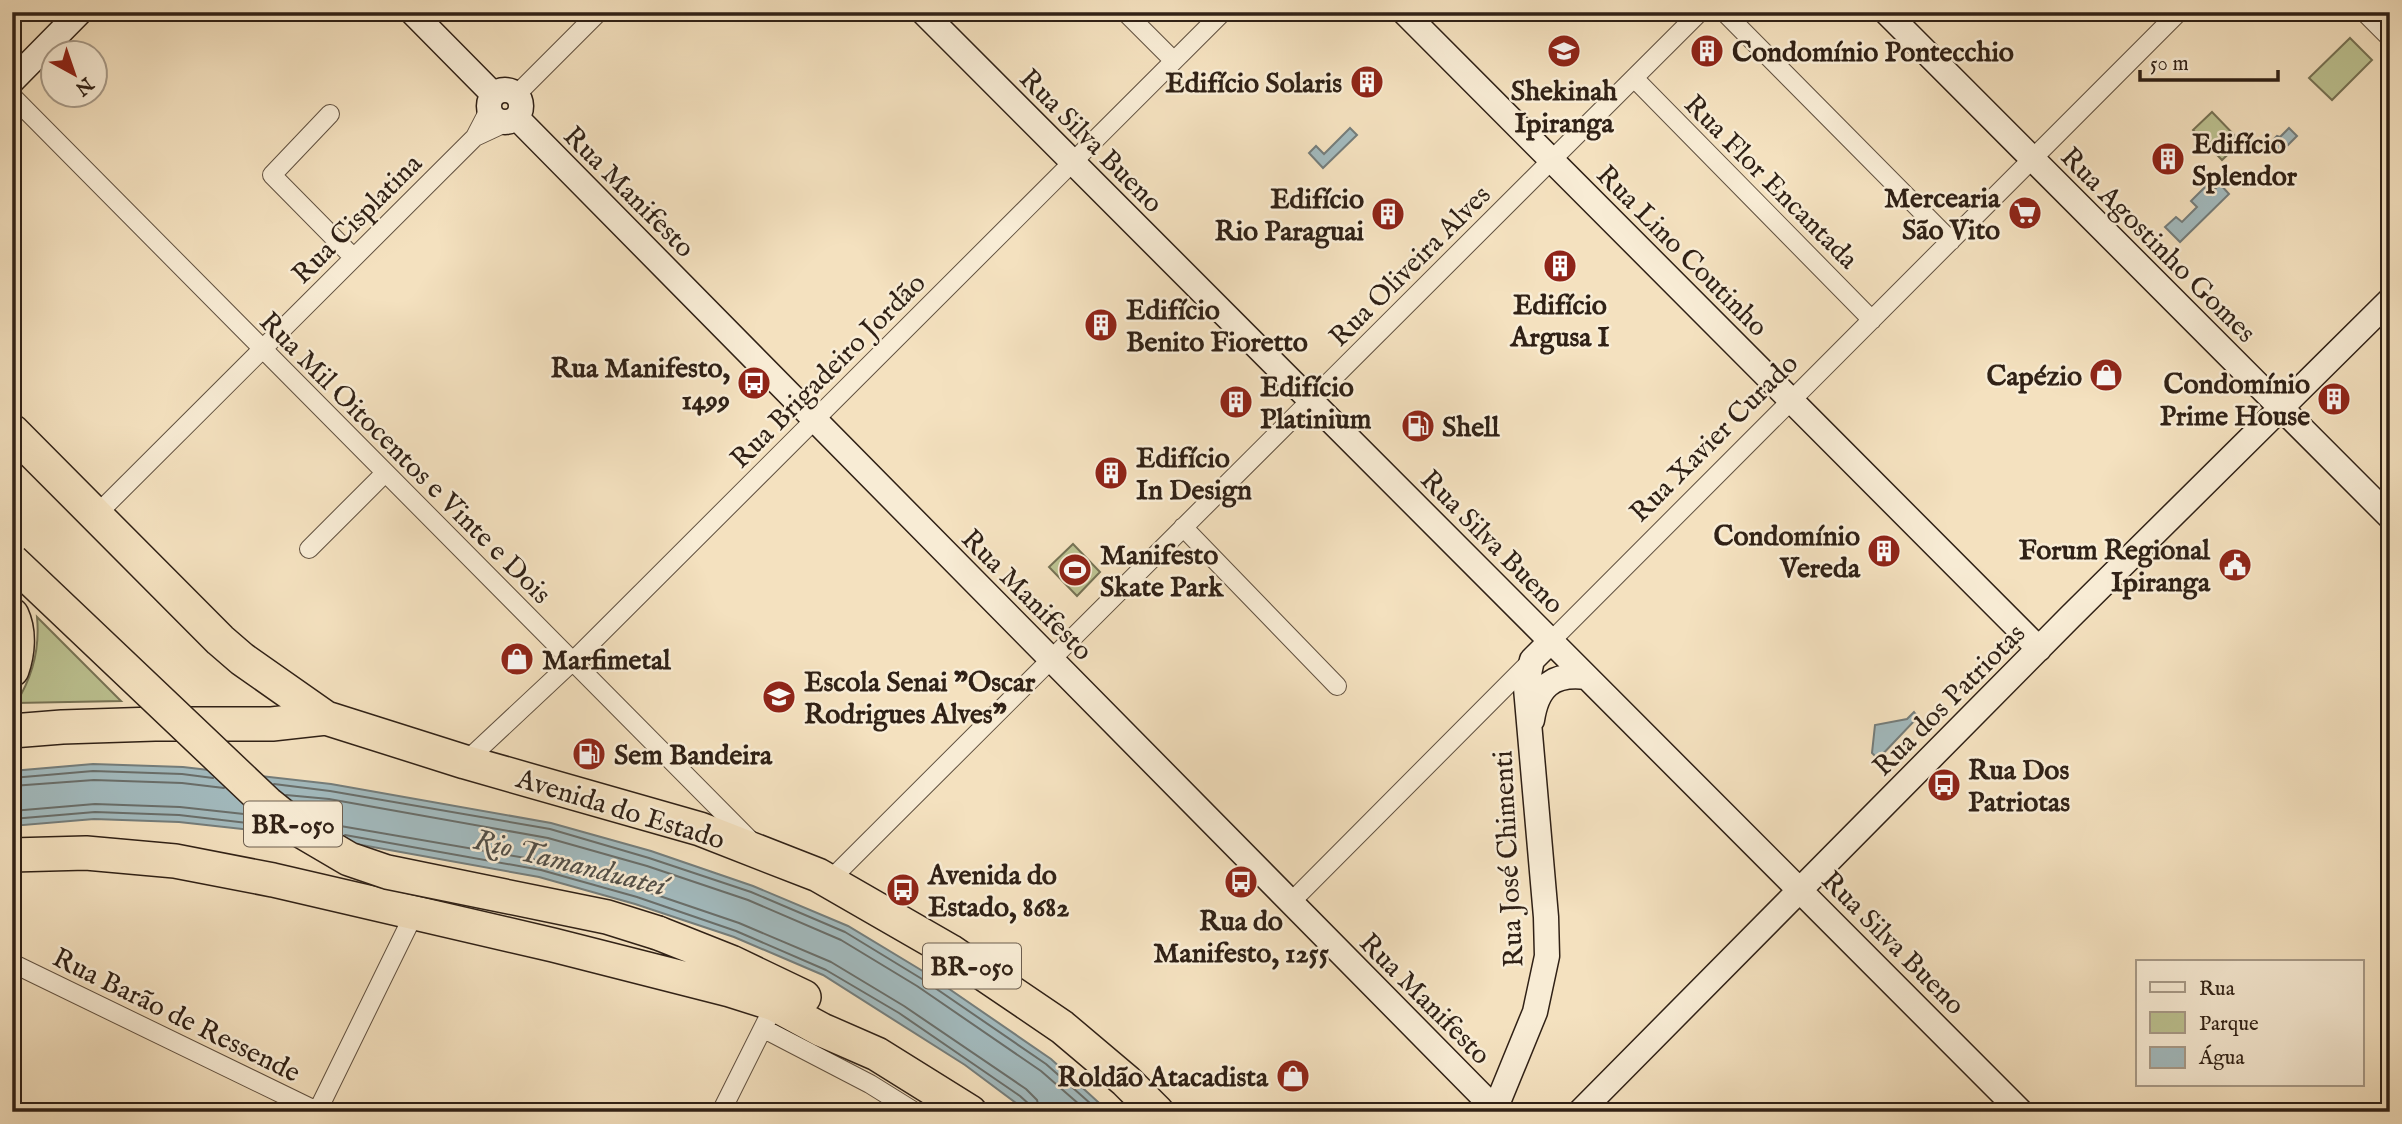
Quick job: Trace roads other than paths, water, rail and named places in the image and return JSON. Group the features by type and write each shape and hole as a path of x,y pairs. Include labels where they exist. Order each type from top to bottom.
{"highway":[{"name":"BR-050","path":"12,431 242,659 326,718"},
{"name":"BR-050","path":"12,561 267,803 303,832 349,859 387,872 607,917 658,933 793,990 848,1025 877,1054 970,1112"},
{"path":"12,615 18,653 12,670"},
{"name":"Avenida do Estado","path":"12,731 62,726 272,724 326,718 465,762 700,829 829,881 950,951 1062,1027 1126,1081 1157,1112"},
{"path":"12,855 86,853 175,861 273,880 553,945 730,990 769,1016 822,1030 877,1054"}],"main road":[{"path":"12,81 80,12"},
{"name":"Rua Manifesto","path":"412,12 1496,1111"},
{"name":"Rua Silva Bueno","path":"923,12 2021,1112"},
{"name":"Rua Lino Coutinho","path":"1404,12 2039,649"},
{"name":"Rua Agostinho Gomes","path":"1886,12 2390,517"},
{"name":"Rua dos Patriotas","path":"1580,1112 2390,300"},
{"name":"Rua Xavier Curado","path":"1532,660 1551,641"},
{"name":"Rua José Chimenti","path":"1530,724 1526,688 1532,660"},
{"name":"Rua José Chimenti","path":"1496,1111 1535,1012 1546,956 1546,917 1530,724 1532,709 1538,695 1555,679 1566,675 1586,677"}],"street":[{"name":"Rua Cisplatina","path":"96,515 599,12"},
{"path":"1125,12 1174,61"},
{"name":"Rua Brigadeiro Jordão","path":"465,762 572,662 1223,12"},
{"name":"Rua Oliveira Alves","path":"829,881 1700,12"},
{"path":"1724,12 1951,241"},
{"name":"Rua Xavier Curado","path":"1551,641 2179,12"},
{"path":"2364,12 2390,38"},
{"name":"Rua Flor Encantada","path":"1634,78 1872,320"},
{"name":"Rua Mil Oitocentos e Vinte e Dois","path":"12,96 764,854"},
{"path":"330,114 272,175 354,257"},
{"path":"309,549 385,473"},
{"path":"1183,527 1337,686"},
{"name":"Rua Xavier Curado","path":"1290,903 1532,660"},
{"path":"318,1112 414,914"},
{"name":"Rua Barão de Ressende","path":"12,963 318,1112"},
{"path":"721,1112 769,1016 915,1112"}],"water":[{"path":"1350,128 1357,135 1323,168 1309,153 1316,146 1324,154"},
{"path":"2289,128 2297,136 2279,154 2269,144"},
{"path":"2220,184 2229,194 2180,242 2165,227 2176,217 2182,222 2197,207 2191,201 2207,185 2213,191"},
{"path":"1914,712 1918,717 1878,759 1872,753 1875,725 1907,719"},
{"name":"Rio Tamanduateí","path":"93,764 183,767 331,784 551,823 651,851 753,886 848,926 926,973 1051,1059 1109,1112 1028,1112 965,1065 823,975 734,937 635,904 539,877 323,838 179,822 94,819 12,826 12,771"}],"place":[{"name":"Shekinah Ipiranga","path":"1564,51"},
{"name":"Condomínio Pontecchio","path":"1707,51"},
{"name":"Edifício Solaris","path":"1367,82"},
{"name":"Edifício Splendor","path":"2168,159"},
{"name":"Mercearia São Vito","path":"2025,213"},
{"name":"Edifício Rio Paraguai","path":"1388,214"},
{"name":"Edifício Argusa I","path":"1560,266"},
{"name":"Edifício Benito Fioretto","path":"1101,325"},
{"name":"Capézio","path":"2106,375"},
{"name":"Rua Manifesto, 1499","path":"754,383"},
{"name":"Condomínio Prime House","path":"2334,399"},
{"name":"Edifício Platinium","path":"1236,402"},
{"name":"Shell","path":"1418,426"},
{"name":"Edifício In Design","path":"1111,473"},
{"name":"Condomínio Vereda","path":"1884,551"},
{"name":"Forum Regional Ipiranga","path":"2235,565"},
{"name":"Manifesto Skate Park","path":"1075,570"},
{"name":"Marfimetal","path":"517,659"},
{"name":"Escola Senai \"Oscar Rodrigues Alves\"","path":"779,697"},
{"name":"Sem Bandeira","path":"589,754"},
{"name":"Rua Dos Patriotas","path":"1944,785"},
{"name":"Rua do Manifesto, 1255","path":"1241,882"},
{"name":"Avenida do Estado, 8682","path":"903,890"},
{"name":"Roldão Atacadista","path":"1293,1076"}]}
